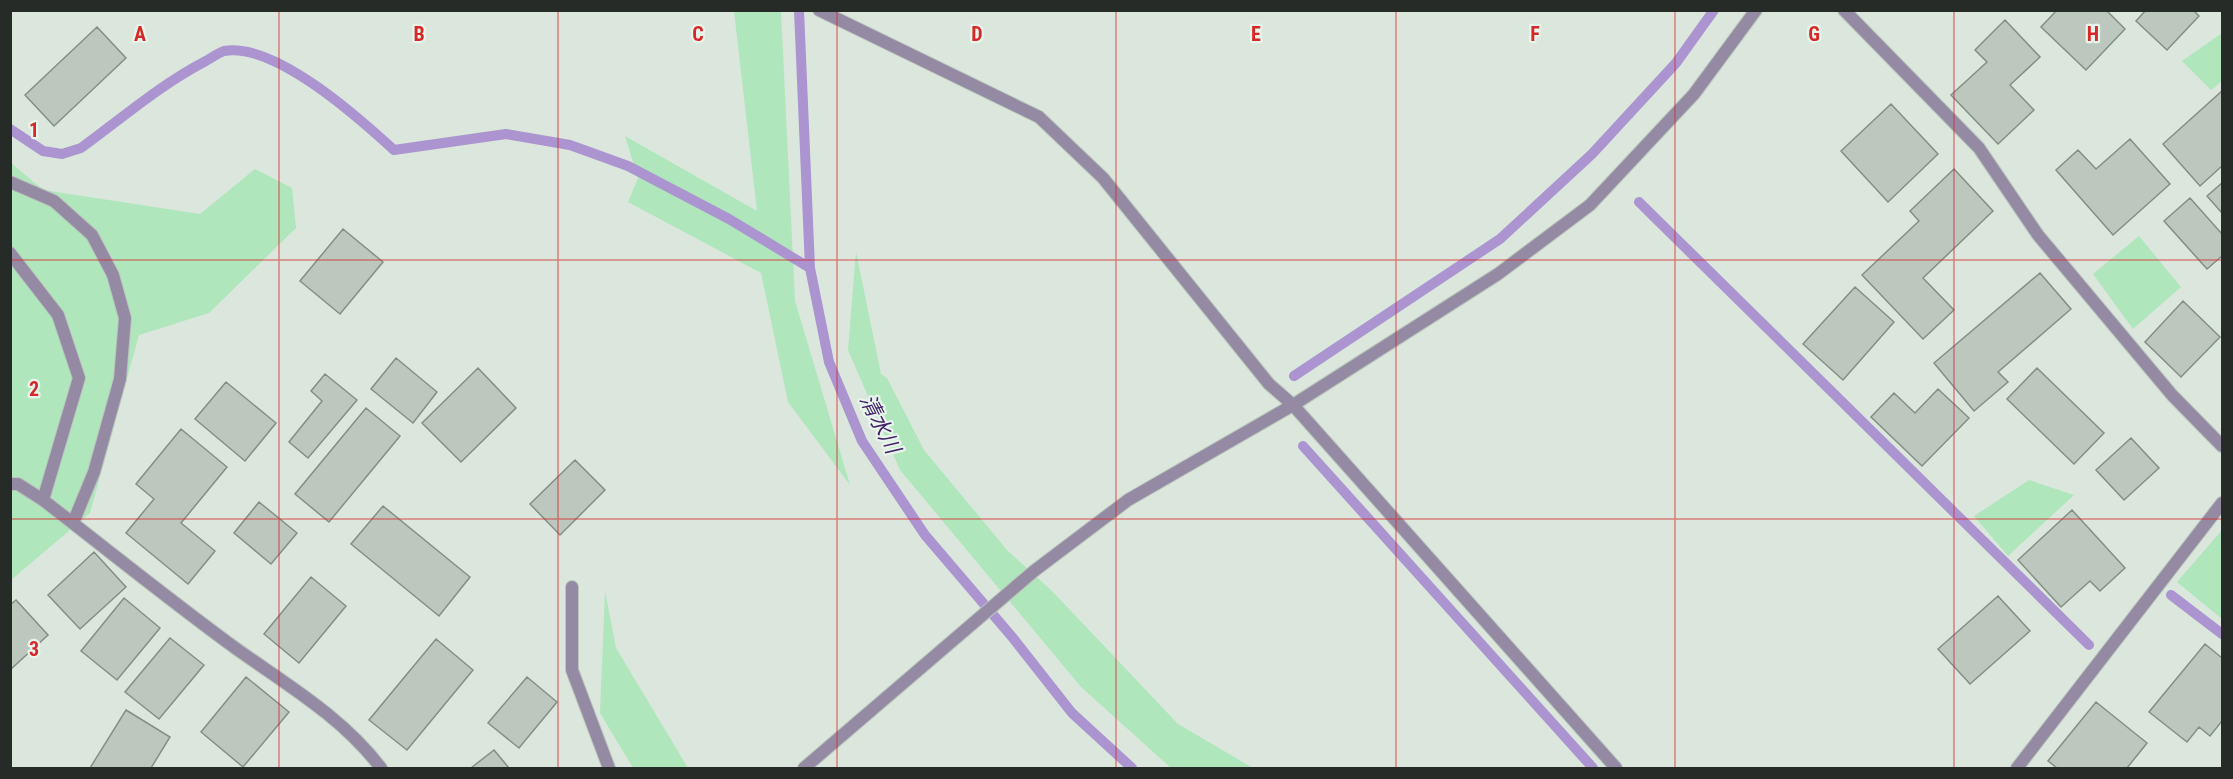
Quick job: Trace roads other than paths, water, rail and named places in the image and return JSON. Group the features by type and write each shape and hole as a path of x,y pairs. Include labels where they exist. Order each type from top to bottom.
{"street":[{"path":"819,10 836,16 1039,117 1104,178 1269,384 1293,405 1616,768"},
{"path":"804,768 1034,571 1128,500 1293,405 1498,274 1590,205 1694,94 1756,10"},
{"path":"1844,10 1979,148 2038,235 2172,395 2223,446"},
{"path":"10,182 54,201 92,235 113,275 125,318 120,379 94,472 74,524"},
{"path":"10,253 58,315 79,378 43,500"},
{"path":"10,484 18,484 43,500 238,649 310,698 367,751 381,768"},
{"path":"2017,768 2223,503"},
{"path":"572,587 572,670 609,768"}],"waterway":[{"name":"清水川","path":"799,10 810,268 829,362 862,441 925,535 1013,638 1072,713 1132,768"},
{"path":"1294,376 1500,239 1592,154 1676,63 1714,10"},
{"path":"10,129 43,151 62,154 81,148 188,71 224,51 245,51 267,58 315,85 394,150 506,134 570,145 628,166 729,219 810,268"},
{"path":"1639,202 2089,645"},
{"path":"1303,446 1593,768"},
{"path":"2171,595 2222,634"}]}
